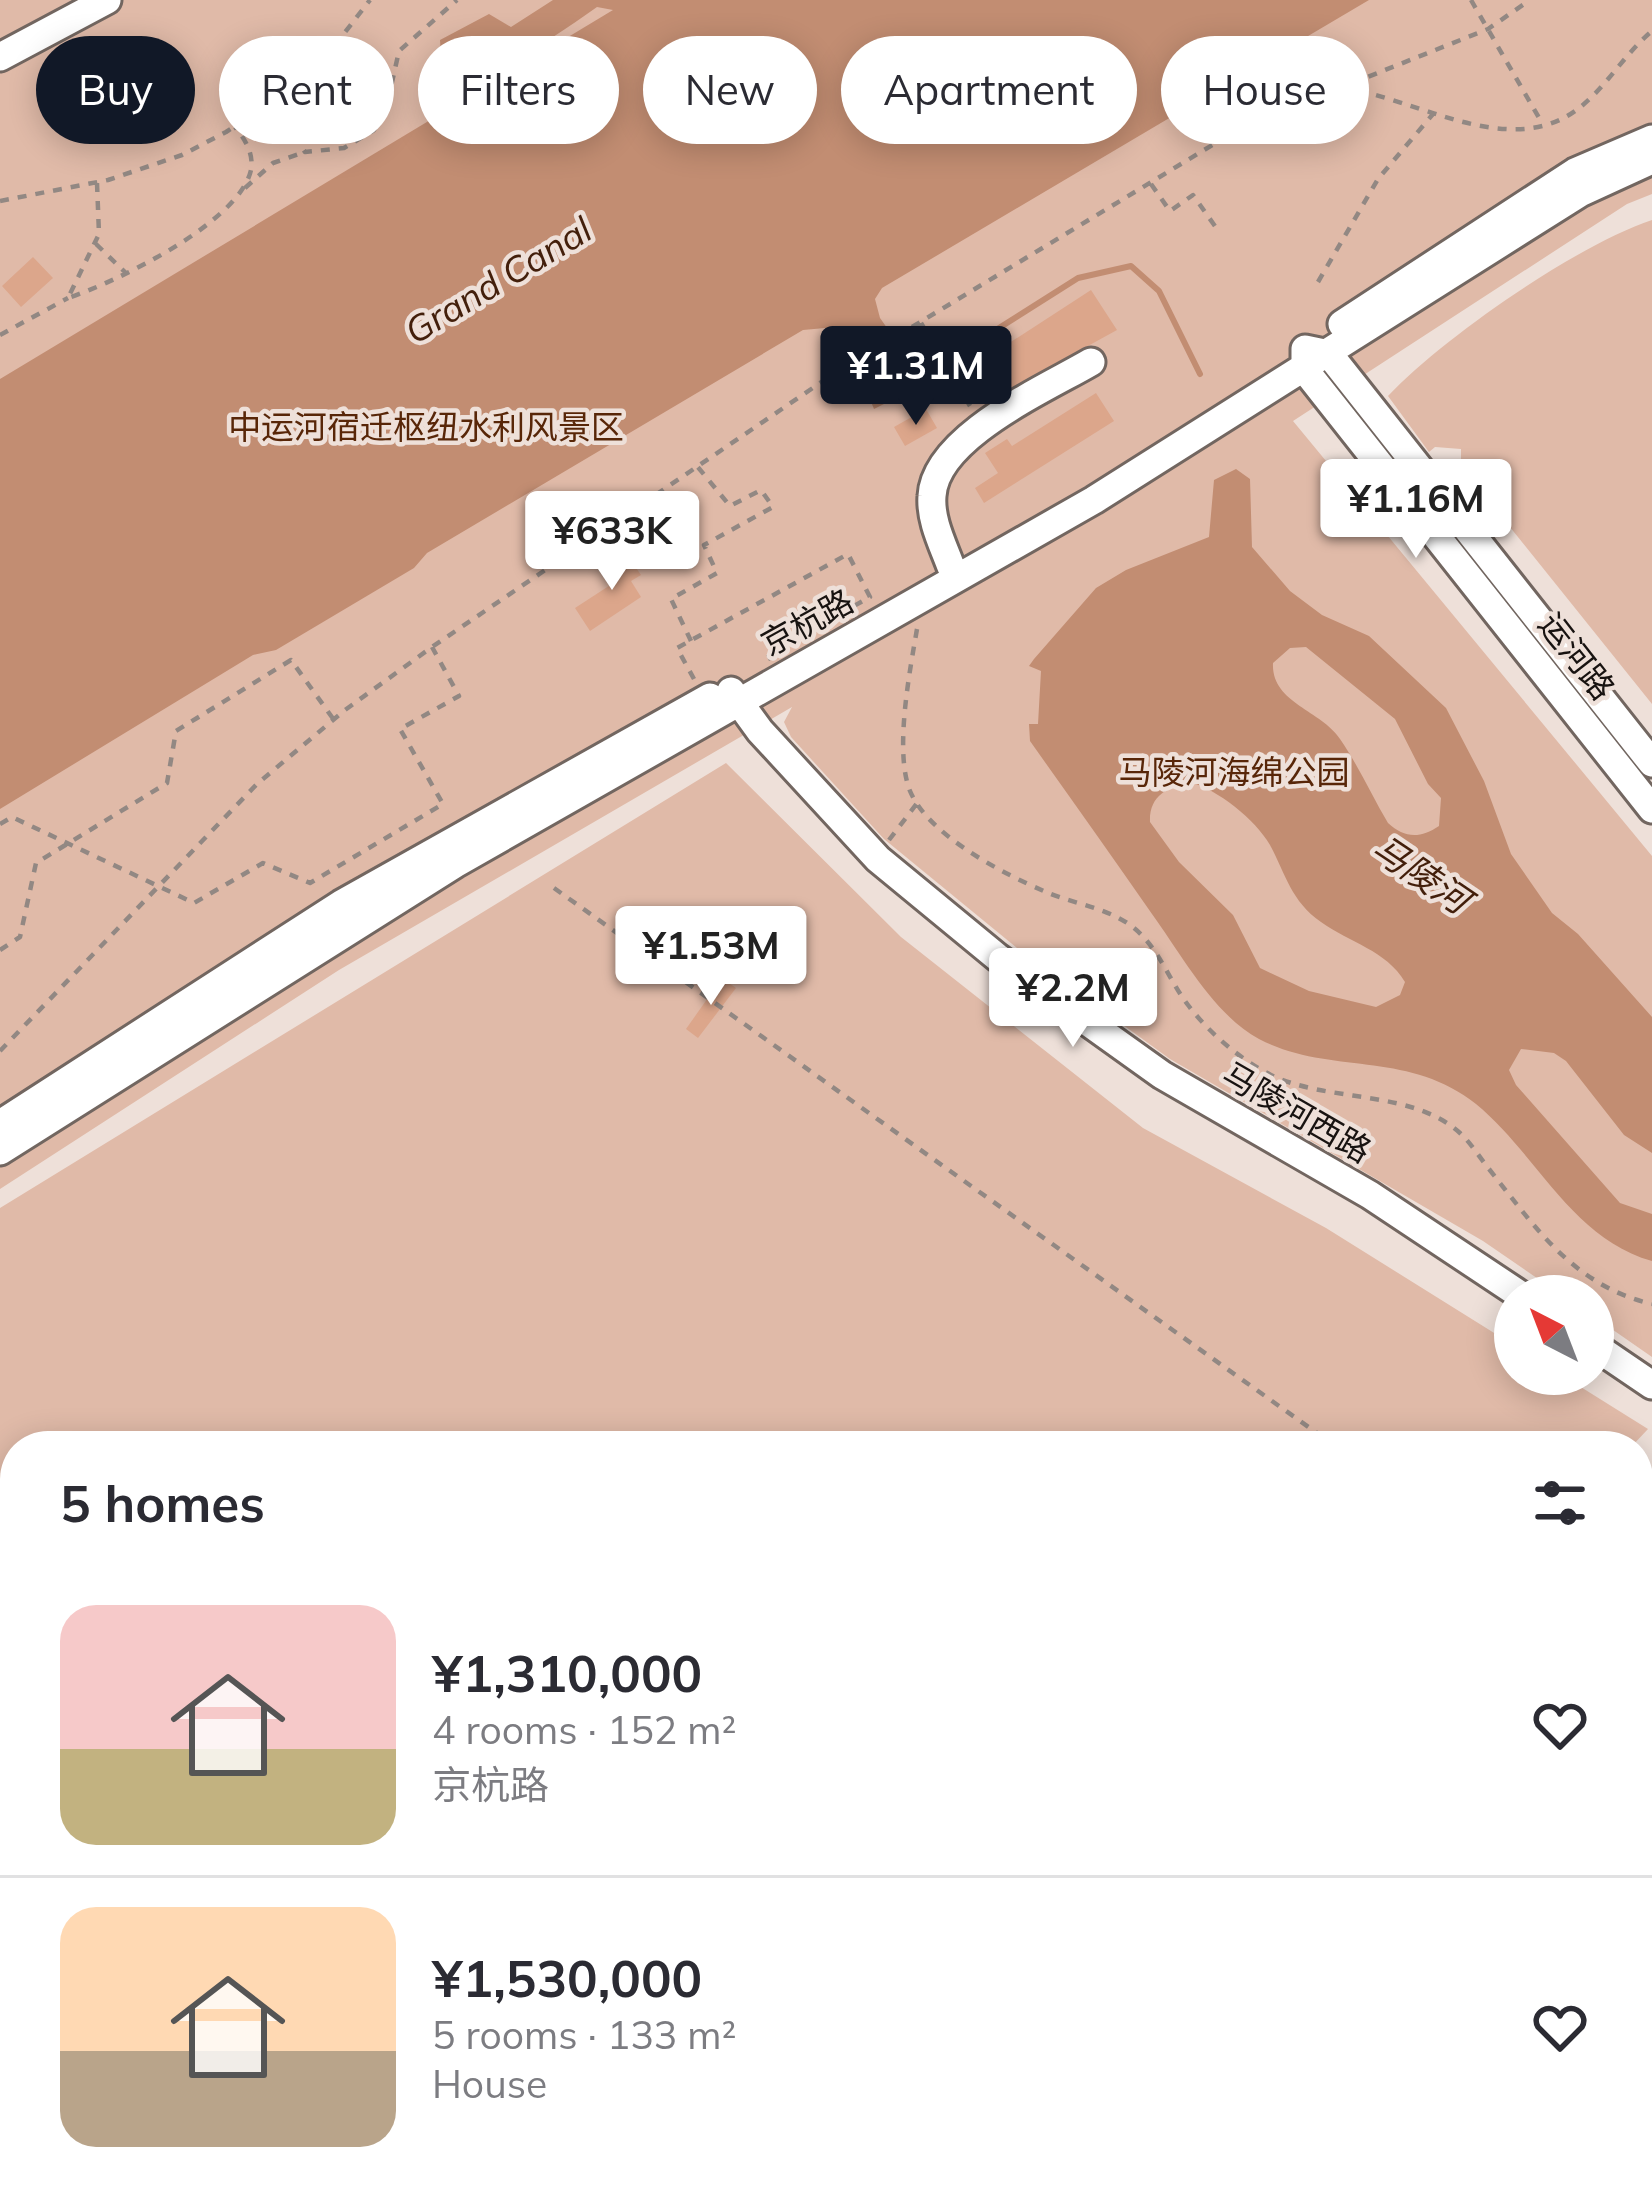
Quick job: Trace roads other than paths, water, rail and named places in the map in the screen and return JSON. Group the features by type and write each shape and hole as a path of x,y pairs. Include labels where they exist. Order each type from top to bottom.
{"street":[{"path":"0,57 107,0"},
{"name":"京杭路","path":"0,1124 341,904 724,697 922,598 1094,500 1313,357 1522,204 1575,172 1652,140"},
{"name":"京杭路","path":"0,1151 772,664 1109,476 1580,194 1652,160"},
{"name":"运河路","path":"1313,357 1652,763"},
{"name":"运河路","path":"1313,357 1652,809"},
{"path":"951,567 936,526 934,480 941,464 982,427 1090,362"},
{"name":"马陵河西路","path":"724,697 878,859 998,957 1162,1075 1370,1196 1494,1278"},
{"path":"1614,1359 1652,1385"}],"water":[{"name":"Grand Canal","path":"553,0 1369,0 1308,36 1161,36 1161,123 1137,137 1137,36 841,36 841,144 1126,144 882,288 875,299 880,318 926,383 874,409 861,378 825,328 803,330 427,553 414,568 276,650 253,655 0,809 0,379 418,127 418,144 619,144 619,36 570,36 613,10 597,7 553,36 448,36 489,14 511,27"},
{"path":"1236,469 1250,479 1252,547 1290,591 1322,615 1369,636 1446,708 1484,781 1511,854 1552,913 1578,934 1652,1017 1652,1153 1624,1135 1566,1061 1554,1053 1521,1049 1509,1070 1516,1085 1620,1203 1652,1214 1652,1261 1599,1234 1556,1193 1498,1124 1450,1087 1396,1069 1286,1050 1259,1039 1227,1015 1030,741 1029,724 1038,724 1041,671 1029,666 1096,588 1126,570 1209,537 1214,480","holes":["1306,647 1395,719 1428,784 1441,798 1439,826 1412,835 1388,823 1340,739 1280,688 1273,663 1290,648","1190,782 1224,799 1255,825 1303,905 1321,922 1388,962 1405,982 1400,995 1376,1007 1309,991 1260,968 1233,915 1179,862 1150,822 1161,794"]}],"waterway":[{"name":"马陵河","path":"980,340 1078,278 1131,266 1159,291 1200,374"}],"park label":[{"name":"中运河宿迁枢纽水利风景区","path":"426,427"},
{"name":"马陵河海绵公园","path":"1234,772"}]}
